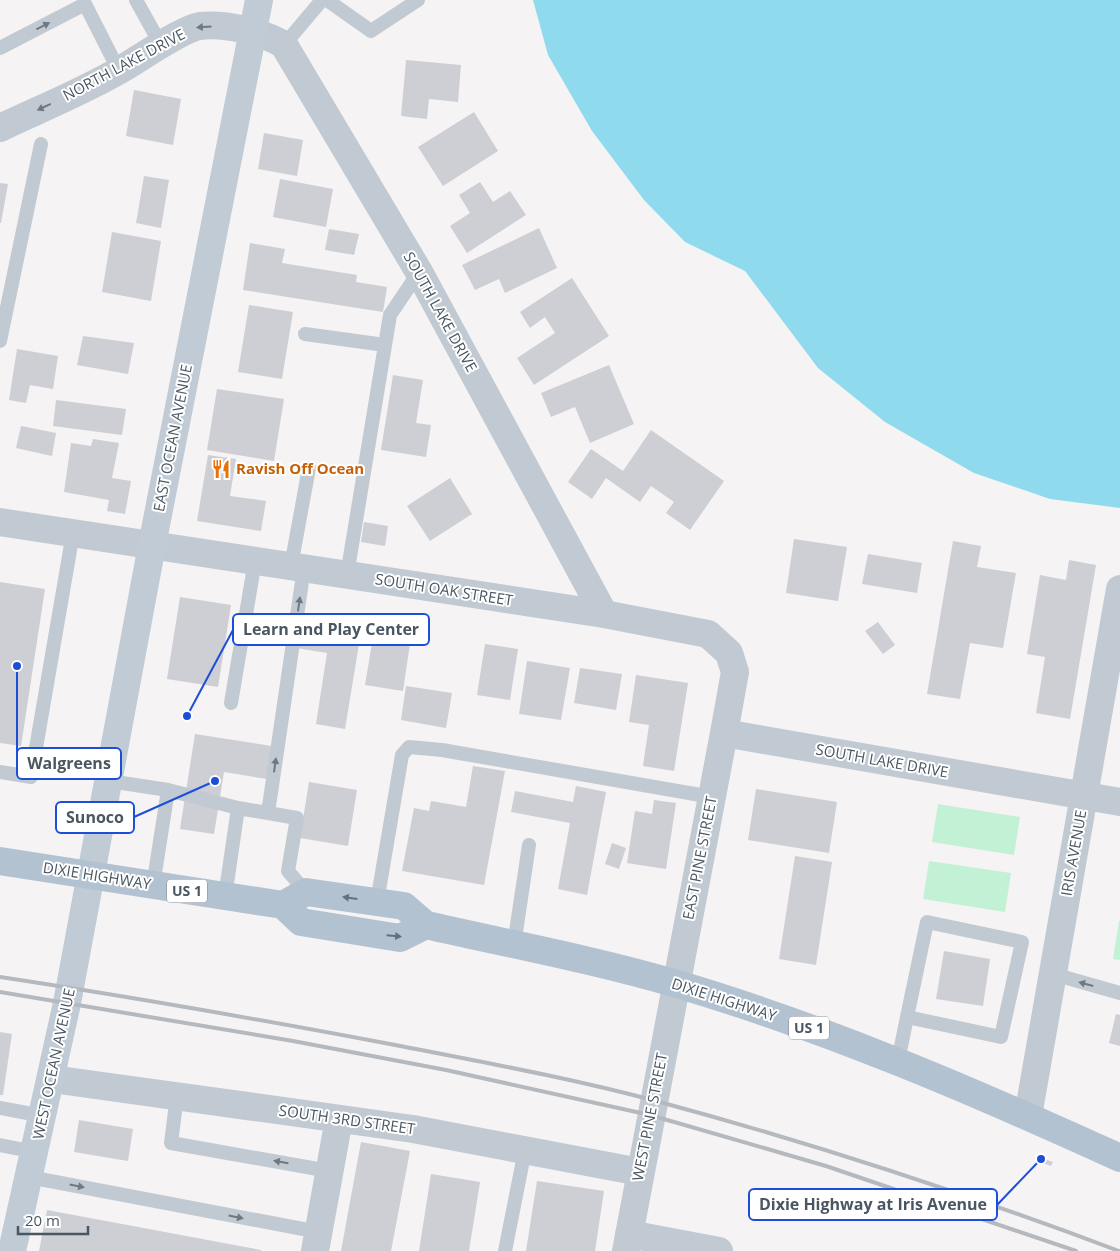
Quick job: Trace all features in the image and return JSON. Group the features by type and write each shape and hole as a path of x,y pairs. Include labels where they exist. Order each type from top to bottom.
{"main road":[{"name":"EAST OCEAN AVENUE","path":"91,876 152,545 259,0"},
{"name":"DIXIE HIGHWAY","path":"0,860 153,886 283,905"},
{"name":"WEST OCEAN AVENUE","path":"12,1251 52,1078 91,876"},
{"name":"DIXIE HIGHWAY","path":"306,892 404,906 426,925 676,984 770,1014 898,1061 1028,1116 1120,1158"},
{"path":"306,892 283,905 301,922 400,938 426,925"}],"street":[{"name":"NORTH LAKE DRIVE","path":"0,128 119,71 161,45 199,26 225,27 252,33"},
{"path":"252,33 284,45"},
{"name":"SOUTH LAKE DRIVE","path":"284,45 419,272 604,614"},
{"name":"SOUTH OAK STREET","path":"0,522 604,614 708,634 730,653 735,672 724,733"},
{"name":"IRIS AVENUE","path":"1028,1116 1120,589"},
{"name":"SOUTH LAKE DRIVE","path":"724,733 1120,802"},
{"name":"EAST PINE STREET","path":"676,984 724,733"},
{"name":"WEST PINE STREET","path":"627,1243 676,984"},
{"name":"SOUTH 3RD STREET","path":"52,1078 413,1129 640,1172"},
{"path":"317,1242 339,1119"},
{"path":"627,1243 719,1251"}],"lane":[{"path":"136,0 161,45"},
{"path":"284,45 322,0"},
{"path":"327,0 372,31 418,0"},
{"path":"0,48 85,4 119,71"},
{"path":"0,341 41,144"},
{"path":"347,575 390,315 419,272"},
{"path":"305,334 385,345"},
{"path":"268,813 309,468"},
{"path":"0,772 31,777 73,533"},
{"path":"231,703 255,561"},
{"path":"376,902 402,756 409,747 442,750 712,797"},
{"path":"109,782 168,790 238,808 297,818 288,871 306,892"},
{"path":"153,886 168,790"},
{"path":"225,897 238,808"},
{"path":"514,945 530,845"},
{"path":"898,1061 907,1017 927,922 1022,942 1002,1037 907,1017"},
{"path":"1053,974 1120,993"},
{"path":"177,1096 171,1142 329,1171"},
{"path":"0,1108 43,1116"},
{"path":"0,1146 32,1165 317,1242"},
{"path":"505,1251 525,1150"}],"green space":[{"path":"938,804 1020,817 1014,855 932,842"},
{"path":"929,861 1011,873 1005,912 923,899"},
{"path":"1120,921 1120,960 1113,959"}],"water":[{"path":"533,0 1120,0 1120,508 1050,499 974,473 885,422 818,368 745,271 685,242 644,200 592,131 548,55"}],"building":[{"path":"406,60 461,65 458,102 429,99 427,119 401,116"},
{"path":"134,90 181,99 173,145 126,136"},
{"path":"474,112 498,151 443,186 418,147"},
{"path":"264,133 303,140 297,176 258,169"},
{"path":"144,176 169,180 161,228 136,223"},
{"path":"280,179 333,189 326,227 273,217"},
{"path":"480,182 493,202 510,191 526,215 467,253 450,226 470,213 459,195"},
{"path":"0,183 8,184 1,223 0,223"},
{"path":"539,228 557,268 505,293 499,279 475,290 462,265"},
{"path":"329,229 359,234 354,255 325,250"},
{"path":"112,232 161,241 151,301 102,292"},
{"path":"250,243 285,249 282,263 357,275 356,282 387,287 383,312 243,290"},
{"path":"572,278 609,336 534,385 517,358 555,333 545,317 530,328 520,312"},
{"path":"249,305 293,312 282,379 238,372"},
{"path":"83,336 134,343 128,374 77,365"},
{"path":"17,349 58,356 53,389 30,385 26,403 9,400"},
{"path":"609,365 634,424 590,443 575,407 551,417 541,393"},
{"path":"393,375 423,380 416,423 431,425 426,457 381,450"},
{"path":"217,389 284,399 274,461 207,450"},
{"path":"56,400 126,409 122,435 53,426"},
{"path":"21,426 56,433 52,456 16,448"},
{"path":"651,430 724,481 690,530 666,513 674,502 651,486 640,502 606,478 592,499 568,482 591,449 623,471"},
{"path":"93,439 119,443 112,478 131,481 125,514 107,511 109,500 64,492 71,443 91,446"},
{"path":"208,455 236,459 230,496 266,501 261,531 197,521"},
{"path":"450,478 472,514 430,541 407,506"},
{"path":"364,522 388,526 385,546 361,542"},
{"path":"794,539 847,547 838,601 786,593"},
{"path":"953,541 981,546 977,567 1016,573 1003,648 970,643 960,699 927,694"},
{"path":"868,554 922,563 917,593 862,584"},
{"path":"1069,560 1096,565 1070,719 1036,713 1045,657 1027,654 1040,575 1066,580"},
{"path":"0,582 45,589 21,746 0,743"},
{"path":"180,597 231,605 218,687 167,679"},
{"path":"301,622 361,632 345,729 316,724 327,653 296,648"},
{"path":"878,622 895,645 883,654 865,631"},
{"path":"374,631 411,637 403,691 365,685"},
{"path":"485,644 518,649 510,700 477,695"},
{"path":"527,661 570,668 561,720 519,714"},
{"path":"580,668 622,674 616,710 574,703"},
{"path":"636,675 688,683 674,771 643,766 649,725 629,722"},
{"path":"406,686 452,693 446,728 401,720"},
{"path":"195,734 272,746 267,779 224,772 214,834 180,829"},
{"path":"473,766 505,771 484,885 402,871 414,808 429,811 431,801 466,807"},
{"path":"309,782 357,790 348,846 300,838"},
{"path":"576,786 606,792 587,895 558,889 570,823 511,812 515,791 573,802"},
{"path":"756,789 837,802 829,853 748,840"},
{"path":"654,800 676,803 666,869 627,863 635,811 652,814"},
{"path":"612,843 626,848 619,869 605,864"},
{"path":"795,856 832,862 816,965 779,959"},
{"path":"944,951 990,959 983,1006 936,999"},
{"path":"1116,1014 1120,1015 1120,1046 1109,1043"},
{"path":"0,1032 12,1034 3,1095 0,1095"},
{"path":"79,1120 133,1129 128,1161 74,1152"},
{"path":"361,1142 410,1151 391,1251 341,1251"},
{"path":"1044,1159 1053,1162 1051,1166 1043,1163"},
{"path":"431,1174 480,1182 469,1251 419,1251"},
{"path":"537,1181 604,1191 595,1251 526,1251"},
{"path":"47,1210 261,1250 261,1251 39,1251"}],"railway":[{"path":"0,977 346,1036 526,1071 624,1093 773,1134 889,1170 1119,1251"},
{"path":"0,992 293,1041 446,1070 650,1115 826,1166 1076,1251"}],"place":[{"name":"Ravish Off Ocean","path":"221,469"},
{"name":"Walgreens","path":"17,666"},
{"name":"Learn and Play Center","path":"187,716"},
{"name":"Sunoco","path":"215,781"},
{"name":"Dixie Highway at Iris Avenue","path":"1041,1159"}]}
